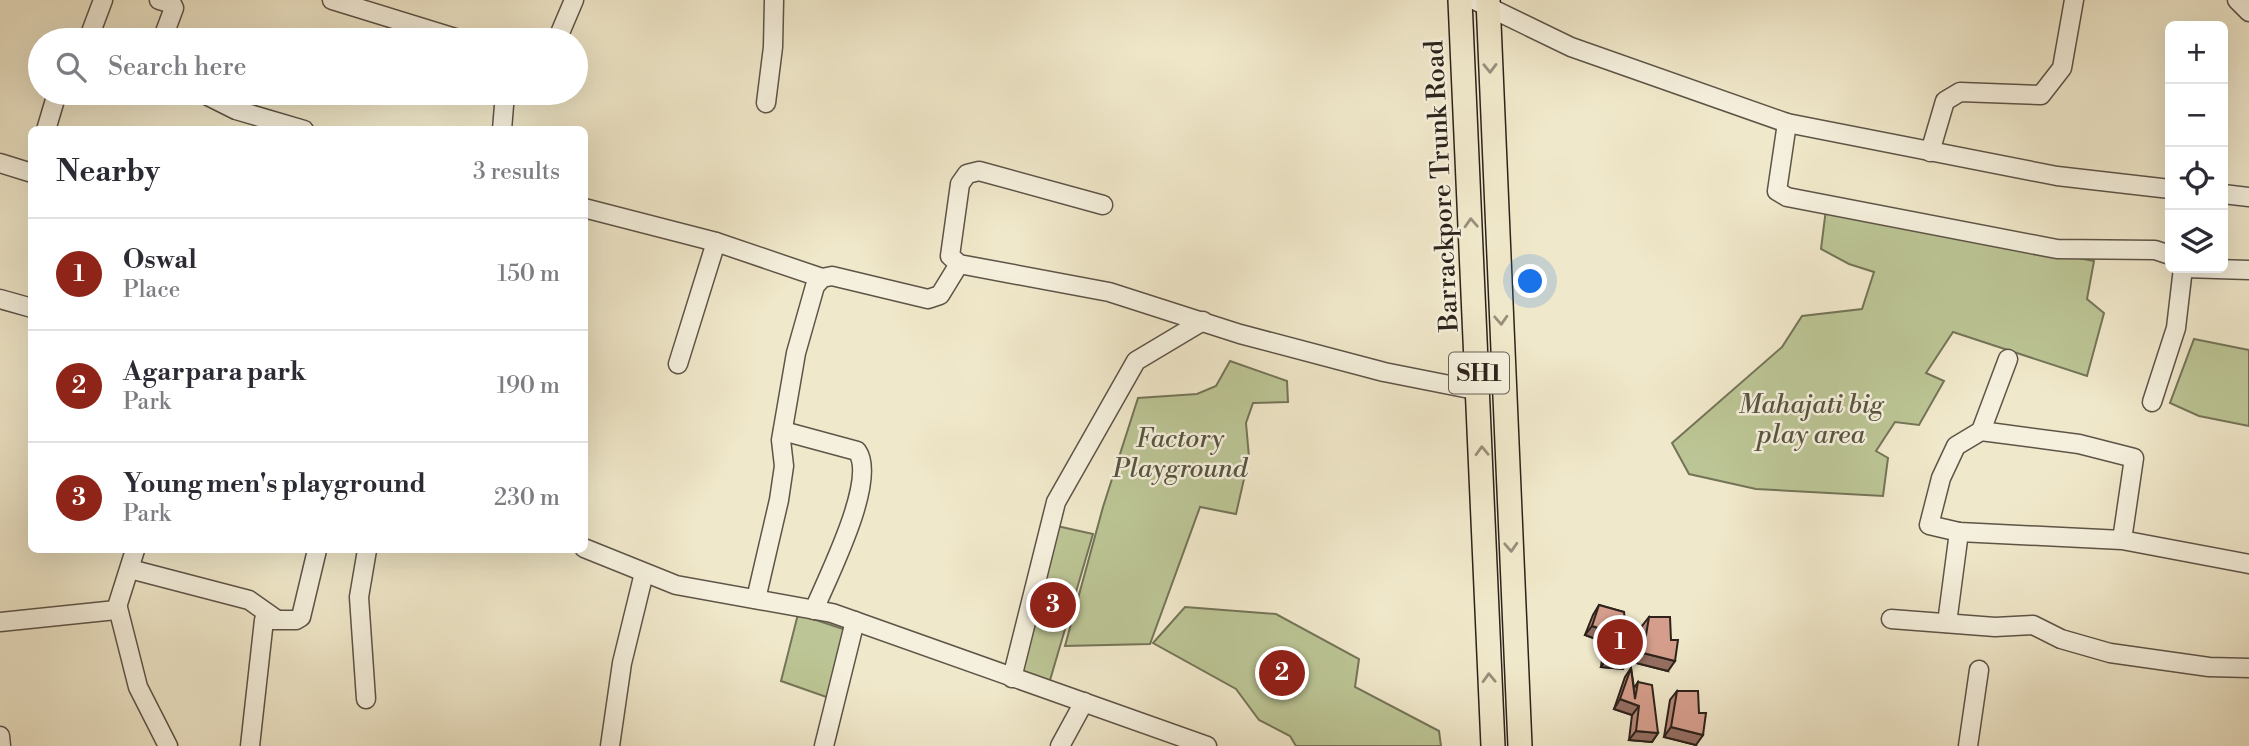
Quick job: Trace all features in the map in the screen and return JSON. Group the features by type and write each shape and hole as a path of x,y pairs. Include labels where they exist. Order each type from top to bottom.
{"main road":[{"name":"Barrackpore Trunk Road","path":"1460,0 1480,391 1493,746"},
{"name":"Barrackpore Trunk Road","path":"1483,2 1492,138 1520,746"}],"street":[{"path":"92,28 103,0"},
{"path":"159,0 172,4 174,8 166,28"},
{"path":"332,0 423,28"},
{"path":"563,28 574,0"},
{"path":"766,103 773,47 774,0"},
{"path":"1930,152 1945,101 1961,92 2041,95 2062,68 2074,0"},
{"path":"2237,0 2249,12"},
{"path":"1483,2 1571,47 1787,123 2057,176 2165,187"},
{"path":"47,126 53,105"},
{"path":"226,105 290,126"},
{"path":"502,126 504,105"},
{"path":"1787,123 1777,191 1787,197 2057,249 2155,250 2165,253"},
{"path":"0,163 28,172"},
{"path":"1103,205 979,171 967,174 960,184 950,256 960,264 1109,292 1384,372 1480,391"},
{"path":"2228,195 2249,197"},
{"path":"588,209 716,242 822,278 832,276 928,299 940,295 960,264"},
{"path":"678,364 716,242"},
{"path":"2228,269 2249,270"},
{"path":"2152,402 2176,328 2182,273"},
{"path":"756,599 779,500 784,466 783,431 796,353 815,286 822,278"},
{"path":"0,299 28,307"},
{"path":"1012,678 1056,502 1136,361 1203,321"},
{"path":"2008,359 1981,431 1956,446 1941,478 1929,525 1959,532 2122,540 2249,564"},
{"path":"783,431 857,451 863,468 861,485 846,533 814,610"},
{"path":"1981,431 2079,444 2134,458 2122,540"},
{"path":"1947,623 1959,532"},
{"path":"588,550 676,585 814,610 855,621 1207,746"},
{"path":"134,553 118,608 138,687 168,746"},
{"path":"250,746 264,620 296,620 301,617 316,553"},
{"path":"366,553 359,597 366,699"},
{"path":"131,569 249,600 276,619"},
{"path":"610,746 622,663 645,573"},
{"path":"0,622 118,608"},
{"path":"1891,619 1995,627 2033,625 2061,639 2110,653 2209,667 2249,668"},
{"path":"824,746 855,621"},
{"path":"1968,746 1979,670"},
{"path":"1060,746 1084,702"},
{"path":"0,736 1,746"}],"green space":[{"name":"Mahajati big play area","path":"1826,209 2094,261 2087,299 2104,313 2087,376 1953,332 1926,373 1944,381 1919,425 1895,422 1876,451 1888,458 1883,496 1756,489 1689,474 1672,443 1782,347 1802,316 1862,309 1874,272 1849,264 1821,249"},
{"path":"2194,339 2249,350 2249,426 2199,416 2170,403"},
{"name":"Factory Playground","path":"1230,361 1287,381 1288,402 1253,403 1246,423 1249,457 1236,514 1200,507 1150,644 1065,646 1103,507 1138,398 1197,394 1216,386"},
{"path":"1057,526 1093,534 1048,687 1012,676"},
{"path":"1185,607 1276,614 1359,659 1355,687 1439,731 1441,746 1296,746 1290,736 1259,720 1236,689 1153,643"},
{"path":"798,614 849,631 832,699 781,681"}],"building":[{"path":"1599,605 1624,612 1630,659 1608,657 1611,632 1592,626"},
{"path":"1649,617 1670,617 1671,640 1678,640 1675,661 1643,653"},
{"path":"1631,668 1635,699 1638,682 1652,685 1658,733 1636,731 1639,706 1620,699"},
{"path":"1677,691 1698,691 1699,713 1706,713 1703,735 1671,727"}],"place":[{"name":"Young men's playground","path":"1053,605"},
{"name":"Oswal","path":"1620,642"},
{"name":"Agarpara park","path":"1282,673"}]}
